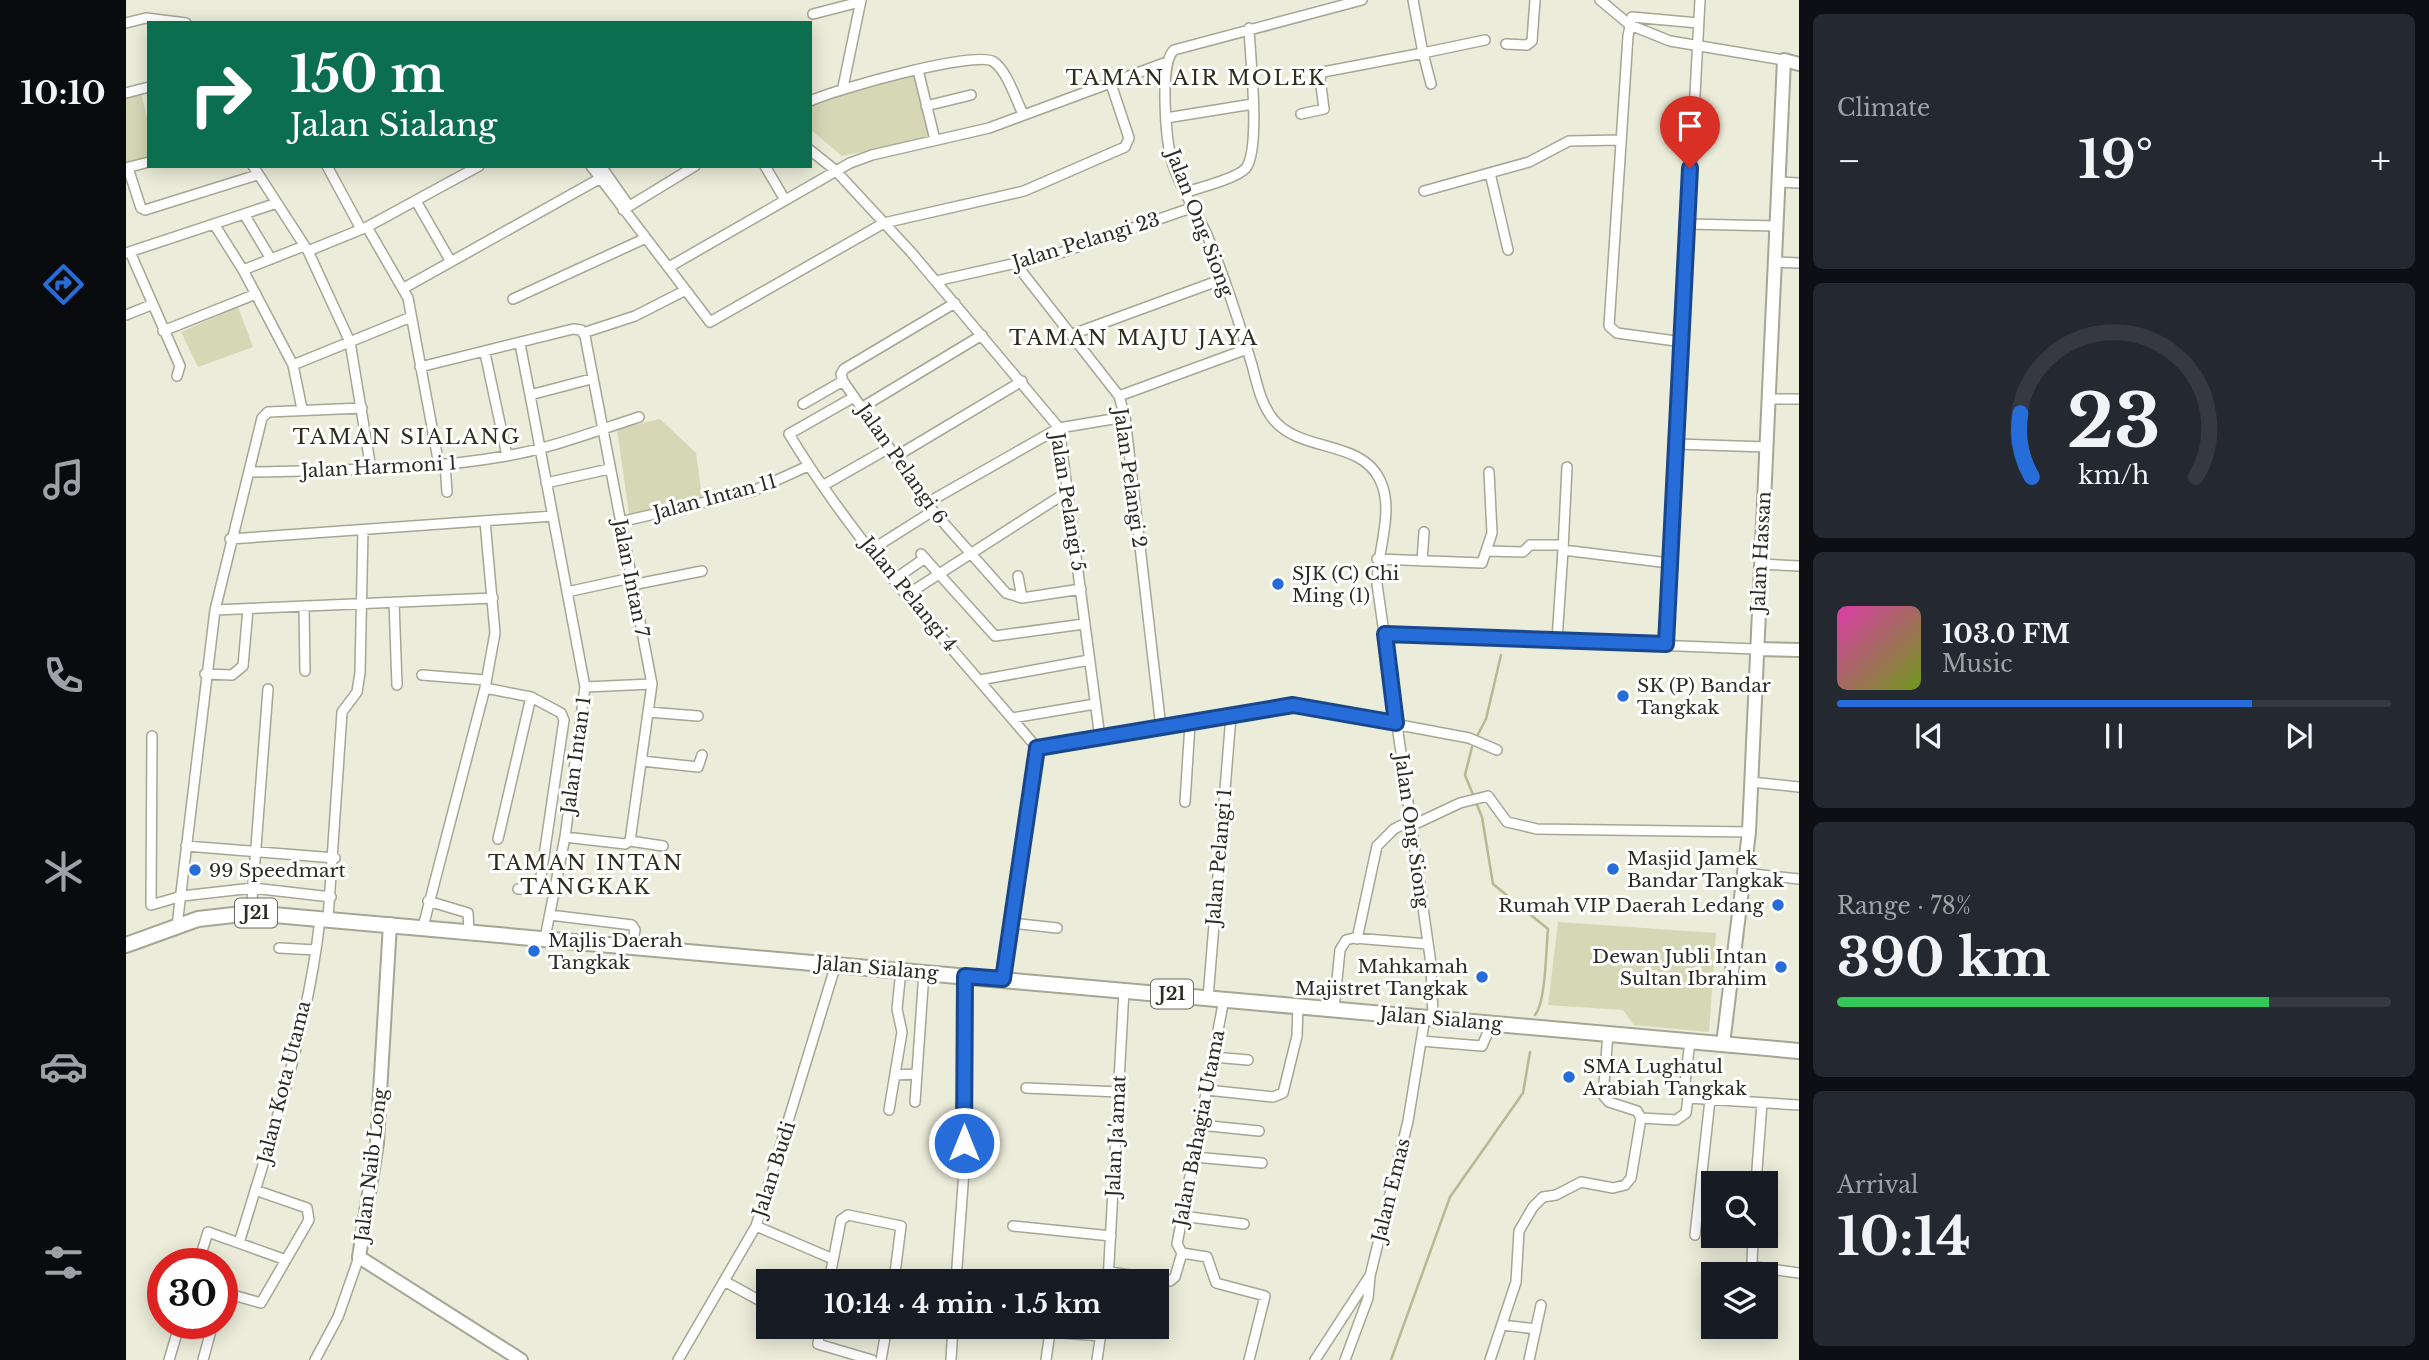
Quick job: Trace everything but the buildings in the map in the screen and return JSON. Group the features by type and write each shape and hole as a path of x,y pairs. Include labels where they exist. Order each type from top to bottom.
{"main road":[{"name":"Jalan Sialang","path":"126,945 216,915 251,913 1799,1051"}],"street":[{"path":"669,267 835,170 872,155 989,128 1167,62 1174,50 1362,0"},
{"path":"1413,0 1431,84"},
{"path":"1506,44 1527,45 1532,41 1535,0"},
{"path":"1600,0 1630,25 1651,35 1696,48 1799,64"},
{"path":"1666,644 1700,0"},
{"path":"813,14 860,1 843,87"},
{"path":"1683,342 1617,333 1609,326 1632,17 1698,23"},
{"path":"126,23 146,18 170,21"},
{"path":"1186,192 1238,173 1248,163 1254,133 1249,28"},
{"path":"1301,114 1324,109 1320,78 1323,72 1485,40"},
{"path":"812,100 843,87 918,70 989,59 997,64 1023,114"},
{"name":"Jalan Hassan","path":"1723,1044 1749,832 1755,649 1784,60"},
{"name":"Jalan Ong Siong","path":"1167,62 1166,118 1171,159 1223,279 1264,404 1281,428 1299,439 1351,454 1376,473 1387,504 1377,559 1377,584 1428,944 1429,1017"},
{"path":"918,70 935,140"},
{"path":"602,168 646,238 710,322 884,223 1024,191 1128,145 1129,138 1110,81"},
{"path":"126,93 147,88"},
{"path":"926,106 971,95"},
{"path":"1166,118 1253,104"},
{"path":"1424,191 1529,162 1569,141 1621,140"},
{"name":"Jalan Pelangi 5","path":"812,152 835,170 936,281 1059,428 1070,490 1084,624 1100,738"},
{"path":"147,163 127,168 141,208 145,210 255,170 306,249 350,342 371,470"},
{"path":"332,168 364,228 404,288 447,492"},
{"path":"243,270 364,228 475,168"},
{"path":"592,168 626,208"},
{"path":"626,208 692,168"},
{"path":"766,168 785,200"},
{"path":"1490,173 1508,250"},
{"path":"404,288 599,179"},
{"path":"1779,182 1799,183"},
{"path":"416,201 451,262"},
{"path":"177,376 181,369 128,253 277,203"},
{"name":"Jalan Pelangi 23","path":"936,281 1057,254 1194,207"},
{"path":"244,214 271,260"},
{"path":"214,224 243,270 293,366 302,409"},
{"path":"1688,224 1777,226"},
{"path":"513,299 646,238"},
{"path":"1775,262 1799,263"},
{"name":"Jalan Pelangi 2","path":"1016,263 1119,396 1125,417 1161,728"},
{"path":"1073,334 1223,279"},
{"path":"420,367 570,330 577,329 583,333 635,316 684,291"},
{"path":"163,331 256,294"},
{"path":"803,404 843,381 841,374 844,369 955,303"},
{"path":"126,315 150,305"},
{"path":"293,366 411,317"},
{"name":"Jalan Intan 7","path":"583,333 652,684 631,840"},
{"path":"861,408 982,335"},
{"name":"Jalan Intan 1","path":"520,344 585,687 565,837 545,938"},
{"path":"1119,396 1247,349"},
{"path":"485,353 507,456"},
{"path":"530,395 591,379"},
{"name":"Jalan Pelangi 6","path":"843,381 930,507 1006,593 1022,598"},
{"path":"895,457 1022,381"},
{"name":"Jalan Pelangi 4","path":"854,397 789,433 808,466 871,550 1037,748"},
{"path":"1768,399 1799,399"},
{"path":"177,926 205,674 215,610 230,539 250,472 262,418 268,412 362,408"},
{"name":"Jalan Harmoni 1","path":"250,472 371,470 442,465 507,456 639,417"},
{"path":"871,550 930,507 1059,428 1125,417"},
{"path":"1676,444 1766,447"},
{"path":"824,485 889,448"},
{"name":"Jalan Intan 11","path":"620,522 753,491 808,466"},
{"path":"1557,640 1567,467"},
{"path":"546,483 609,469"},
{"path":"1377,559 1478,565 1483,562 1492,533 1489,472"},
{"path":"908,594 1070,490"},
{"path":"230,539 553,516"},
{"path":"423,927 485,684 495,634 485,521"},
{"name":"Jalan Kota Utama","path":"239,1243 284,1091 331,897 343,710 358,688 363,530"},
{"path":"1422,561 1424,532"},
{"path":"1487,551 1523,552 1530,545 1669,563"},
{"path":"895,579 923,556 995,636 1084,624"},
{"path":"1761,564 1799,566"},
{"path":"567,592 702,571"},
{"path":"1018,576 1022,598 1081,589"},
{"path":"215,610 493,598"},
{"path":"394,602 397,685"},
{"path":"304,606 305,671"},
{"path":"205,674 232,675 243,666 248,609"},
{"path":"1385,634 1799,650"},
{"path":"980,680 1089,660"},
{"path":"422,675 485,684 531,697 561,713 564,720 540,883 534,889 518,888"},
{"path":"585,687 652,684"},
{"path":"251,913 268,689"},
{"path":"498,839 531,697"},
{"path":"1012,718 1095,704"},
{"path":"1003,979 1037,748 1293,705 1469,738 1497,750"},
{"path":"648,712 698,716"},
{"name":"Jalan Pelangi 1","path":"1208,998 1231,716"},
{"path":"1185,802 1190,724"},
{"path":"152,736 150,902 155,906 182,896 253,888 331,897"},
{"path":"642,761 695,767 701,763 702,755"},
{"path":"1751,782 1799,787"},
{"path":"1357,939 1377,846 1394,830 1476,797 1492,799 1507,822 1537,829 1749,832"},
{"path":"565,837 625,844 631,840 663,846"},
{"path":"186,846 335,858"},
{"path":"1744,873 1799,879"},
{"path":"428,901 468,913 469,931"},
{"path":"550,915 632,925 635,928 632,946"},
{"path":"1012,923 1057,928"},
{"name":"Jalan Naib Long","path":"390,924 377,1143 359,1258 521,1360"},
{"path":"1334,1009 1340,946 1346,940 1428,944"},
{"path":"279,948 316,950"},
{"name":"Jalan Budi","path":"678,1360 756,1226 836,964"},
{"path":"889,1110 902,1032 897,1009 901,970"},
{"path":"915,1102 923,972"},
{"path":"957,1269 964,1171 965,976"},
{"name":"Jalan Ja'amat","path":"1109,1269 1124,990"},
{"name":"Jalan Bahagia Utama","path":"1224,999 1177,1244 1182,1253 1207,1257 1216,1283 1265,1296 1249,1360"},
{"path":"1207,1090 1277,1096 1285,1089 1297,1036 1298,1006"},
{"name":"Jalan Emas","path":"1345,1360 1368,1298 1370,1276 1408,1121 1421,1041 1429,1017"},
{"path":"1421,1041 1482,1046 1492,1023"},
{"path":"1490,1360 1516,1282 1519,1231 1533,1207 1543,1197 1556,1195 1581,1182 1613,1188 1625,1185 1632,1173 1641,1118 1637,1111 1609,1102 1603,1095 1608,1034"},
{"path":"1641,1118 1677,1119 1686,1113 1688,1098 1684,1091 1690,1041"},
{"path":"1213,1056 1248,1060"},
{"path":"895,1075 917,1074"},
{"path":"1026,1088 1118,1091"},
{"path":"1688,1098 1799,1105"},
{"path":"1695,1235 1705,1099"},
{"path":"1757,1171 1762,1103"},
{"path":"1200,1125 1259,1131"},
{"path":"1194,1157 1262,1163"},
{"path":"238,1297 261,1303 309,1220 307,1208 255,1190"},
{"path":"832,1269 844,1216 873,1219 897,1224 902,1228 896,1269"},
{"path":"1182,1216 1244,1224"},
{"path":"756,1226 834,1259"},
{"path":"1013,1226 1111,1236"},
{"path":"203,1248 208,1232 286,1259"},
{"path":"1753,1248 1752,1264 1755,1267 1799,1273"},
{"path":"1169,1281 1175,1277 1182,1253"},
{"path":"316,1360 338,1317 359,1258"},
{"path":"1315,1360 1370,1276"},
{"path":"724,1281 756,1298"},
{"path":"1529,1360 1541,1305"},
{"path":"1502,1325 1536,1329"},
{"path":"169,1360 175,1339"},
{"path":"203,1360 209,1339"},
{"path":"819,1339 818,1345 872,1360"},
{"path":"881,1360 885,1339"},
{"path":"951,1360 952,1339"},
{"path":"1046,1360 1049,1339"},
{"path":"1097,1360 1101,1339"}],"green space":[{"path":"914,74 930,137 842,156 812,131 812,106 840,93"},
{"path":"141,93 147,117 147,157 126,162 126,98"},
{"path":"238,307 253,347 198,367 181,332"},
{"path":"660,419 696,453 702,497 629,514 617,429"},
{"path":"1558,922 1716,933 1709,1032 1634,1025 1623,1010 1548,1005"}],"waterway":[{"path":"1476,738 1486,719 1501,655"},
{"path":"1472,747 1465,775 1482,817 1493,884 1548,929 1543,987 1535,1015"},
{"path":"1391,1360 1450,1197 1523,1093 1530,1052"}],"place":[{"name":"SJK (C) Chi Ming (1)","path":"1278,584"},
{"name":"SK (P) Bandar Tangkak","path":"1623,696"},
{"name":"Masjid Jamek Bandar Tangkak","path":"1613,869"},
{"name":"99 Speedmart","path":"195,870"},
{"name":"Rumah VIP Daerah Ledang","path":"1778,905"},
{"name":"Majlis Daerah Tangkak","path":"534,951"},
{"name":"Dewan Jubli Intan Sultan Ibrahim","path":"1781,967"},
{"name":"Mahkamah Majistret Tangkak","path":"1482,977"},
{"name":"SMA Lughatul Arabiah Tangkak","path":"1569,1077"}],"district":[{"name":"TAMAN AIR MOLEK","path":"1196,78"},
{"name":"TAMAN MAJU JAYA","path":"1134,338"},
{"name":"TAMAN SIALANG","path":"407,437"},
{"name":"TAMAN INTAN TANGKAK","path":"586,875"}],"route":[{"path":"964,1143 965,976 1003,979 1037,748 1293,705 1396,723 1385,634 1666,644 1690,168"}]}
